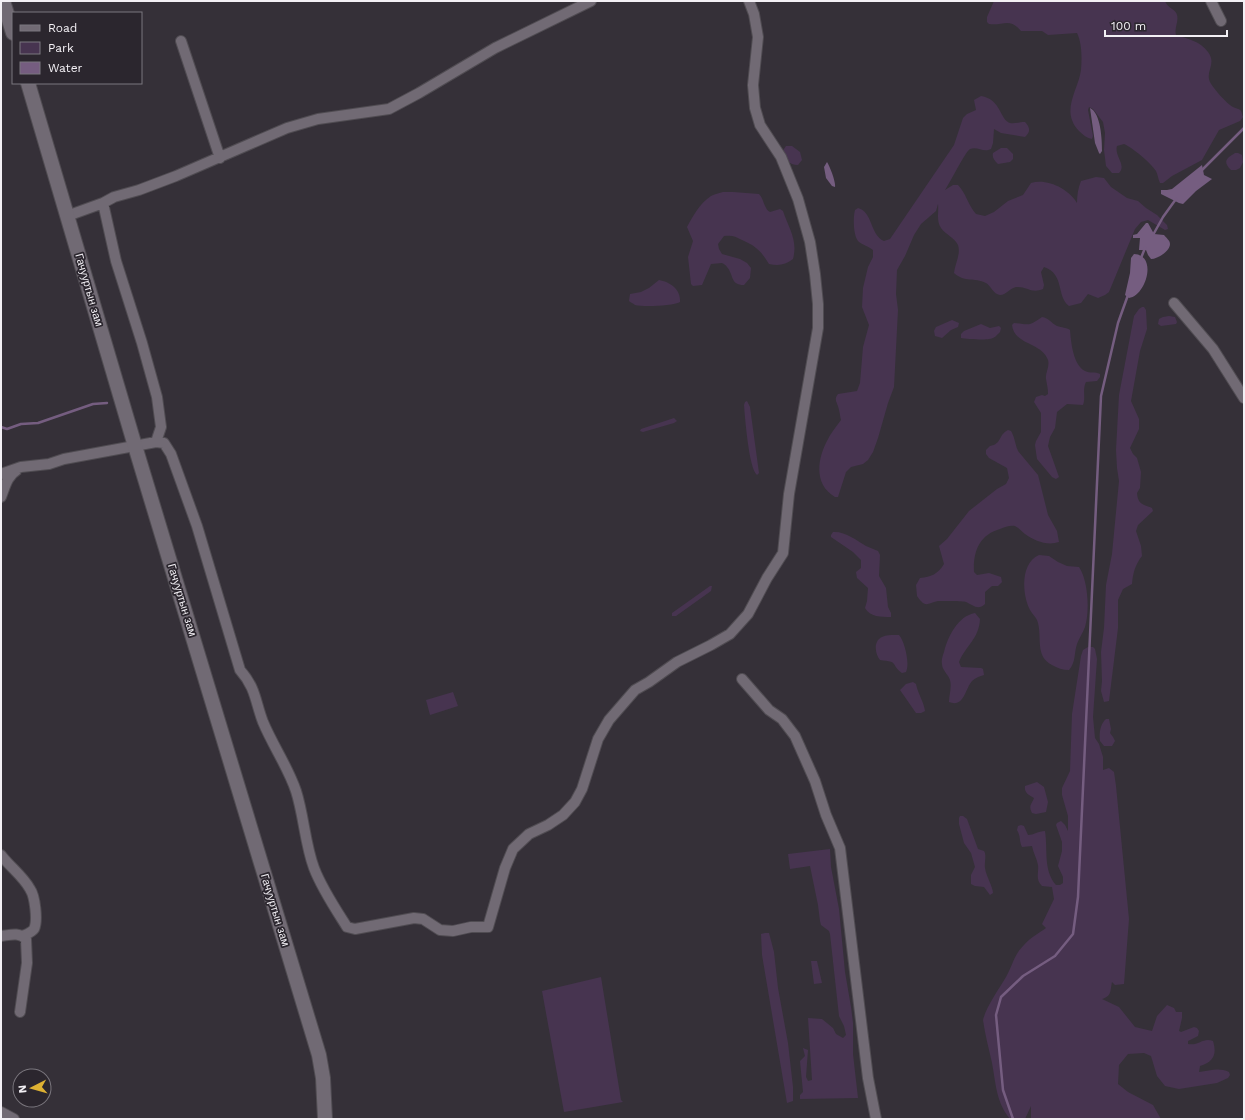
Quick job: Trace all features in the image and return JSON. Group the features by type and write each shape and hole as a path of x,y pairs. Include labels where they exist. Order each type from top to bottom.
{"main road":[{"path":"3,1 12,30"},
{"name":"Гачууртын зам","path":"28,84 135,446 319,1055 323,1078 325,1119"}],"street":[{"path":"67,216 103,203 114,197 139,190 220,158 287,128 318,119 389,109 495,48 590,1"},
{"path":"1,474 21,467 49,464 64,459 156,442 164,443 171,454 197,526 240,670 249,681 264,723 288,769 296,792 314,867 325,892 347,927 355,929 414,918 423,919 440,930 453,931 470,927 488,927 505,868 513,849 529,834 548,825 563,815 575,802 582,789 598,739 609,720 635,690 677,662 730,634 748,614 767,578 783,553 789,494 818,328 818,304 810,242 798,199 781,157 760,125 755,108 753,86 758,37 754,14 749,1"},
{"path":"1211,1 1221,21"},
{"path":"181,41 220,158"},
{"path":"103,203 116,261 142,343 157,397 162,427 156,442"},
{"path":"1174,303 1213,349 1244,398"},
{"path":"1,497 7,480 21,467"},
{"path":"742,679 769,710 782,719 795,736 815,781 826,815 840,848 868,1078 876,1119"},
{"path":"1,855 31,890 36,922 33,930 23,936"},
{"path":"1,936 18,934 26,939 28,963 20,1012"},
{"path":"1,1112 14,1119"}],"green space":[{"path":"994,1 1165,1 1177,15 1176,35 1198,43 1205,48 1211,60 1209,74 1210,82 1227,103 1240,110 1243,117 1240,121 1219,130 1202,160 1172,176 1163,183 1160,183 1156,171 1150,164 1137,152 1124,144 1117,146 1117,153 1122,167 1121,170 1119,173 1112,173 1106,166 1104,150 1105,133 1103,122 1093,109 1089,107 1088,110 1093,136 1092,139 1088,138 1079,131 1071,116 1070,108 1079,78 1082,61 1080,41 1077,33 1048,35 1042,31 1021,31 1010,23 989,24 987,22 987,17"},
{"path":"981,96 993,101 1007,121 1010,123 1025,122 1029,130 1025,137 1001,133 994,129 991,149 985,150 973,148 968,151 945,190 953,185 958,185 976,214 985,216 994,212 1008,201 1023,195 1031,183 1037,182 1050,183 1063,189 1069,193 1077,203 1081,181 1096,177 1104,178 1111,187 1127,198 1138,201 1157,215 1167,225 1168,229 1165,230 1148,220 1141,222 1135,229 1109,292 1098,298 1088,294 1081,303 1069,306 1065,302 1055,275 1051,270 1044,267 1041,272 1044,285 1043,289 1035,291 1016,287 1000,295 996,293 988,284 982,281 962,278 954,273 959,248 954,240 939,225 938,204 936,211 921,224 914,235 897,270 896,294 898,310 894,387 878,438 873,452 868,460 863,464 851,467 846,472 838,497 835,497 823,486 819,472 821,456 828,438 841,420 836,400 838,394 857,391 860,383 863,347 869,325 862,307 863,288 868,267 873,257 873,250 859,242 857,239 854,227 855,210 858,208 863,210 879,238 884,241 890,239 954,145 963,118 967,114 976,110 974,100"},
{"path":"786,146 792,146 800,152 802,160 798,165 790,163 784,157 782,152"},
{"path":"1001,148 1007,148 1013,154 1013,159 1010,162 998,164 994,160 993,153"},
{"path":"1235,153 1242,155 1243,162 1240,168 1231,170 1226,162 1230,156"},
{"path":"723,192 759,194 768,211 770,212 780,209 783,211 794,240 793,259 787,263 776,265 769,264 761,252 751,244 735,237 724,236 718,244 722,254 740,259 747,263 751,268 750,278 744,285 740,285 734,281 727,266 722,263 711,264 702,285 693,286 691,284 688,257 693,241 687,227 703,202 712,195"},
{"path":"659,280 671,284 677,290 680,297 680,302 665,305 644,306 635,305 629,301 630,294 641,292"},
{"path":"1142,307 1146,310 1147,329 1140,351 1131,401 1139,419 1139,429 1130,448 1137,458 1141,472 1140,488 1137,493 1138,500 1142,504 1152,508 1153,511 1138,525 1136,531 1141,546 1142,556 1135,569 1132,584 1123,589 1118,600 1118,628 1109,701 1104,702 1101,691 1101,652 1104,628 1106,585 1112,554 1119,481 1116,450 1119,395 1134,316"},
{"path":"1169,316 1175,317 1177,322 1176,324 1161,326 1158,324 1159,319"},
{"path":"1042,317 1046,318 1057,326 1070,330 1073,353 1078,364 1087,372 1100,374 1097,381 1086,382 1084,388 1083,405 1067,404 1057,412 1055,428 1050,437 1048,446 1059,477 1056,479 1052,477 1037,459 1035,445 1041,432 1041,413 1034,402 1036,397 1042,395 1045,396 1048,394 1046,377 1048,360 1045,354 1040,350 1018,336 1014,332 1012,325 1014,323 1031,324"},
{"path":"952,320 959,323 958,327 951,330 942,338 935,336 934,331 936,327"},
{"path":"981,324 990,328 999,326 1001,328 1000,332 991,339 961,338 961,334 964,331"},
{"path":"747,401 750,407 759,473 757,475 754,471 748,443 744,405"},
{"path":"674,418 677,421 674,423 643,432 640,431 641,429"},
{"path":"1008,430 1011,431 1018,451 1038,475 1048,515 1057,531 1059,542 1046,543 1037,541 1015,526 1008,526 993,532 987,535 979,545 976,551 974,565 974,572 977,575 989,573 1001,577 1002,582 998,586 992,586 985,592 985,604 978,607 961,601 938,601 925,604 917,596 916,585 920,578 928,577 934,574 944,564 939,546 947,539 969,511 997,489 1006,484 1009,478 1007,468 989,458 986,454 986,450 990,446 994,445"},
{"path":"833,532 846,534 866,546 878,551 880,555 879,576 886,588 888,607 891,617 880,617 867,611 865,608 868,588 857,578 856,572 861,568 861,560 853,552 831,537"},
{"path":"1039,555 1049,556 1067,566 1079,567 1086,587 1088,604 1087,620 1077,644 1073,664 1069,670 1054,666 1043,657 1040,647 1037,621 1027,604 1024,580 1028,565"},
{"path":"712,586 711,591 676,616 672,616 672,613"},
{"path":"975,613 980,619 979,626 975,637 959,662 961,667 983,669 984,675 972,681 961,700 954,703 949,702 951,683 942,666 943,656 951,633 959,622"},
{"path":"890,635 899,635 906,653 907,664 906,672 902,673 893,663 880,660 876,651 876,644 879,639"},
{"path":"1088,647 1093,647 1095,649 1097,659 1093,717 1095,738 1099,744 1103,757 1103,770 1109,768 1114,772 1129,919 1124,984 1115,985 1112,982 1109,995 1102,999 1119,1007 1135,1027 1152,1031 1157,1016 1167,1005 1174,1008 1176,1012 1182,1012 1179,1031 1181,1032 1194,1027 1199,1031 1198,1036 1188,1041 1188,1044 1195,1044 1206,1040 1213,1041 1215,1050 1213,1057 1211,1060 1200,1066 1199,1072 1221,1070 1229,1072 1230,1075 1228,1078 1217,1083 1179,1089 1165,1086 1157,1076 1151,1056 1144,1053 1128,1054 1119,1065 1118,1084 1128,1092 1153,1105 1161,1119 1031,1119 1031,1106 1025,1119 1010,1119 1005,1113 997,1092 983,1020 1020,949 1029,940 1046,928 1042,924 1054,899 1052,887 1042,886 1039,881 1038,865 1032,846 1022,847 1017,830 1018,826 1024,826 1028,835 1045,831 1049,873 1056,885 1063,883 1063,877 1058,866 1062,851 1062,842 1056,825 1061,821 1068,831 1068,816 1062,795 1062,788 1070,771 1072,714 1081,656 1083,650"},
{"path":"913,682 916,684 925,711 921,713 916,713 900,690 906,684"},
{"path":"453,692 458,706 430,715 426,700"},
{"path":"1106,719 1109,719 1111,729 1110,733 1115,741 1112,746 1104,746 1100,741 1100,729"},
{"path":"1037,782 1044,787 1048,802 1046,812 1036,814 1032,813 1030,808 1034,798 1027,794 1025,786"},
{"path":"960,816 967,819 978,849 984,851 985,853 986,871 993,893 990,895 984,887 971,884 971,875 975,867 971,853 964,843 959,824"},
{"path":"830,849 831,867 839,909 845,972 853,1023 853,1054 858,1098 800,1099 800,1095 803,1092 800,1061 805,1056 803,1048 808,1050 806,1077 808,1081 812,1080 808,1018 822,1019 833,1028 836,1034 843,1038 846,1035 844,1026 839,1016 830,934 829,931 821,925 810,866 790,869 788,854"},
{"path":"769,933 774,952 778,988 788,1043 793,1087 793,1101 787,1103 762,955 761,934"},
{"path":"811,961 817,961 822,983 814,984"},
{"path":"601,977 621,1100 623,1102 564,1112 542,991"}],"water":[{"path":"1090,108 1097,115 1099,121 1102,140 1102,151 1100,154 1095,143"},
{"path":"827,162 834,178 835,187 832,186 826,178 824,167"},
{"path":"1202,165 1204,175 1212,179 1196,191 1183,204 1161,194 1161,190 1172,189"},
{"path":"1146,223 1148,223 1154,234 1164,235 1170,243 1166,252 1154,259 1151,259 1146,250 1139,250 1140,238 1133,238 1133,235 1137,234"},
{"path":"1134,254 1141,256 1146,261 1147,276 1140,290 1135,296 1129,298 1125,295 1130,273 1131,258"}],"waterway":[{"path":"1202,170 1244,128"},
{"path":"1153,235 1163,217 1176,199"},
{"path":"1141,258 1145,248"},
{"path":"1013,1119 1003,1090 996,1015 1001,997 1023,976 1055,956 1073,934 1078,897 1101,396 1118,323 1128,295"},
{"path":"1,427 7,429 21,424 38,423 93,404 107,403"}]}
